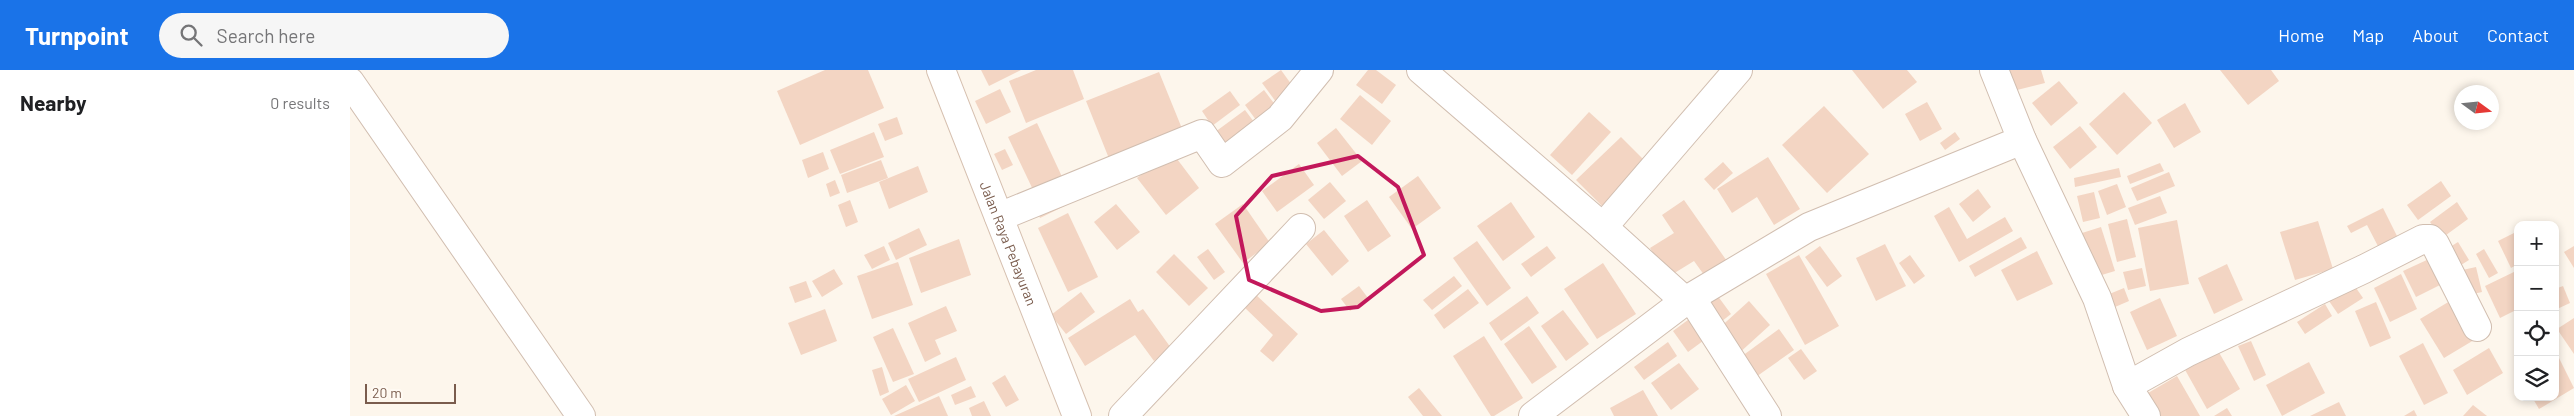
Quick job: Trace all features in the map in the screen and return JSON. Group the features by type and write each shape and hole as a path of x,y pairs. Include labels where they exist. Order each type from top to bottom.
{"street":[{"name":"Jalan Raya Pebayuran","path":"941,70 970,150 999,217 1077,416"},
{"path":"999,217 1202,134 1222,163 1280,118 1319,70"},
{"path":"1421,70 1689,300 1767,416"},
{"path":"1603,227 1738,70"},
{"path":"1994,70 2022,140 2097,298 2127,386 2146,416"},
{"path":"350,82 581,416"},
{"path":"1533,416 1689,300 1808,227 2022,140"},
{"path":"1123,416 1301,228"},
{"path":"2127,386 2188,352 2364,269 2423,238 2430,239 2435,244 2477,327"}],"highlighted area":[{"path":"1358,156 1398,187 1424,255 1358,307 1321,311 1249,280 1236,216 1272,176"}],"building":[{"path":"825,70 868,70 884,108 800,145 777,91"},
{"path":"981,70 1021,70 989,86"},
{"path":"1036,70 1073,70 1084,99 1026,123 1009,81"},
{"path":"1281,70 1294,88 1276,102 1262,83"},
{"path":"1368,70 1376,70 1396,85 1382,104 1356,85"},
{"path":"1852,70 1907,70 1917,82 1883,109"},
{"path":"2003,70 2041,70 2045,83 2009,92"},
{"path":"2220,70 2271,70 2279,81 2248,105"},
{"path":"1159,72 1185,136 1112,166 1086,101"},
{"path":"2059,81 2078,103 2051,126 2032,103"},
{"path":"1000,89 1011,112 986,124 975,101"},
{"path":"1264,90 1279,110 1259,124 1245,105"},
{"path":"1230,91 1240,105 1212,126 1202,111"},
{"path":"2124,92 2152,123 2117,155 2089,124"},
{"path":"1360,95 1391,121 1372,145 1340,119"},
{"path":"1927,102 1942,129 1920,141 1905,114"},
{"path":"2185,103 2201,132 2174,148 2157,120"},
{"path":"1824,106 1869,154 1827,193 1782,145"},
{"path":"1245,110 1260,130 1226,155 1211,135"},
{"path":"1589,112 1611,132 1572,175 1550,155"},
{"path":"897,117 903,134 885,141 878,124"},
{"path":"1037,123 1064,181 1035,194 1008,137"},
{"path":"2080,126 2097,147 2070,169 2053,147"},
{"path":"1336,128 1362,161 1342,176 1317,143"},
{"path":"874,132 884,157 840,174 830,150"},
{"path":"1955,132 1960,139 1945,150 1940,143"},
{"path":"1621,137 1647,163 1602,206 1576,180"},
{"path":"1005,149 1013,165 1002,170 994,154"},
{"path":"1171,151 1199,188 1166,215 1137,178"},
{"path":"823,152 829,169 808,178 802,160"},
{"path":"1768,157 1800,209 1774,225 1757,197 1732,213 1717,189"},
{"path":"881,160 888,178 847,193 841,175"},
{"path":"1723,162 1733,173 1714,190 1704,179"},
{"path":"2160,163 2164,171 2130,184 2127,176"},
{"path":"1299,164 1314,185 1277,212 1262,191"},
{"path":"918,166 928,192 889,209 879,182"},
{"path":"2119,168 2121,177 2075,187 2074,178"},
{"path":"2169,172 2175,186 2137,201 2131,188"},
{"path":"1418,176 1441,208 1412,229 1389,197"},
{"path":"835,180 840,193 830,197 826,184"},
{"path":"2441,181 2451,196 2418,220 2407,205"},
{"path":"1330,182 1346,201 1324,219 1308,200"},
{"path":"2117,184 2126,207 2107,215 2098,191"},
{"path":"1978,189 1991,207 1973,222 1959,204"},
{"path":"2094,192 2100,218 2083,222 2077,196"},
{"path":"2160,196 2167,213 2135,225 2128,208"},
{"path":"1081,198 1040,218 1038,213"},
{"path":"850,200 858,222 846,227 838,205"},
{"path":"1367,200 1391,236 1368,252 1344,216"},
{"path":"1684,200 1729,264 1707,279 1694,261 1668,277 1650,248 1674,233 1662,215"},
{"path":"1511,202 1535,237 1503,261 1477,226"},
{"path":"2457,202 2468,219 2442,238 2430,222"},
{"path":"1116,204 1140,232 1117,250 1094,222"},
{"path":"1243,204 1270,243 1243,263 1215,224"},
{"path":"1949,207 1967,239 2005,217 2013,231 1959,262 1934,216"},
{"path":"2383,208 2399,240 2380,250 2367,225 2351,233 2347,226"},
{"path":"1068,213 1098,277 1068,292 1038,228"},
{"path":"2127,219 2136,257 2117,262 2108,224"},
{"path":"2177,220 2189,284 2150,291 2138,228"},
{"path":"2318,221 2333,269 2295,280 2280,232"},
{"path":"2101,227 2115,271 2095,277 2082,233"},
{"path":"919,228 927,245 896,260 888,243"},
{"path":"1324,230 1349,261 1332,276 1306,244"},
{"path":"2514,233 2514,266 2511,268 2498,241"},
{"path":"2021,237 2027,248 1975,277 1969,266"},
{"path":"959,239 971,275 921,293 909,258"},
{"path":"1477,241 1511,288 1487,306 1453,258"},
{"path":"2458,242 2469,260 2453,270 2442,252"},
{"path":"1885,244 1906,286 1876,301 1856,258"},
{"path":"884,246 890,260 872,269 864,255"},
{"path":"1547,246 1556,258 1531,277 1521,264"},
{"path":"1820,246 1842,276 1827,287 1805,257"},
{"path":"2574,246 2574,268 2564,252"},
{"path":"1208,249 1225,272 1214,280 1197,257"},
{"path":"2484,249 2498,273 2489,278 2476,254"},
{"path":"2037,251 2053,284 2017,301 2001,270"},
{"path":"1174,254 1208,288 1189,306 1156,272"},
{"path":"1799,255 1839,326 1805,345 1766,274"},
{"path":"1910,255 1925,276 1914,284 1899,263"},
{"path":"2429,259 2442,284 2416,297 2403,271"},
{"path":"898,262 913,305 872,319 857,276"},
{"path":"1603,263 1636,314 1597,339 1564,289"},
{"path":"2227,264 2243,300 2214,314 2198,278"},
{"path":"2476,267 2482,292 2464,296 2458,271"},
{"path":"2142,268 2146,286 2128,290 2123,272"},
{"path":"834,269 843,284 822,297 812,281"},
{"path":"2514,272 2514,311 2500,318 2485,286"},
{"path":"2401,274 2417,309 2390,322 2374,288"},
{"path":"1454,276 1462,286 1432,310 1423,300"},
{"path":"806,281 812,297 795,303 789,287"},
{"path":"2354,285 2363,298 2338,314 2329,301"},
{"path":"1359,286 1368,298 1350,311 1341,299"},
{"path":"2563,286 2570,303 2559,308 2559,288"},
{"path":"2124,288 2129,301 2108,310 2102,297"},
{"path":"1468,289 1479,303 1444,329 1434,315"},
{"path":"1081,292 1095,312 1066,334 1051,315"},
{"path":"1255,294 1298,334 1273,362 1260,351 1273,335 1243,306"},
{"path":"1717,295 1731,314 1717,325 1703,306"},
{"path":"1527,296 1539,313 1501,341 1489,323"},
{"path":"2160,298 2177,336 2147,350 2130,312"},
{"path":"1130,299 1138,312 1143,309 1171,348 1154,361 1135,335 1085,366 1068,338"},
{"path":"1749,301 1770,325 1737,355 1716,331"},
{"path":"2450,301 2474,340 2444,358 2420,319"},
{"path":"2376,302 2391,338 2370,347 2355,311"},
{"path":"2325,304 2332,316 2305,334 2297,322"},
{"path":"946,306 957,331 935,340 941,354 925,362 908,323"},
{"path":"825,309 837,341 801,355 788,323"},
{"path":"1563,310 1589,344 1566,361 1541,326"},
{"path":"1692,317 1707,338 1688,352 1673,331"},
{"path":"2574,318 2574,354 2559,332 2559,328"},
{"path":"1529,326 1557,367 1532,384 1504,344"},
{"path":"893,328 914,374 893,382 873,337"},
{"path":"1779,329 1794,350 1753,379 1738,359"},
{"path":"1484,336 1523,398 1494,416 1491,416 1453,356"},
{"path":"2251,341 2266,375 2254,381 2238,346"},
{"path":"1668,342 1677,356 1644,380 1634,367"},
{"path":"2423,343 2448,393 2424,405 2399,356"},
{"path":"2489,348 2503,373 2467,395 2453,370"},
{"path":"1801,349 1817,371 1804,380 1788,358"},
{"path":"2217,349 2240,389 2207,409 2184,368"},
{"path":"956,357 966,380 919,402 908,379"},
{"path":"2559,358 2574,388 2559,397"},
{"path":"2309,362 2325,393 2282,416 2266,385"},
{"path":"1679,363 1699,389 1671,410 1651,383"},
{"path":"882,367 889,392 880,396 872,370"},
{"path":"1005,375 1019,400 1006,407 992,383"},
{"path":"2177,376 2200,416 2155,416 2143,396"},
{"path":"906,385 915,401 891,415 882,399"},
{"path":"971,386 976,397 955,405 951,395"},
{"path":"1419,388 1442,416 1423,416 1408,397"},
{"path":"1643,390 1658,416 1614,416 1610,408"},
{"path":"939,396 948,416 894,416"},
{"path":"984,401 991,416 972,416 969,408"},
{"path":"2534,401 2552,401 2539,409"},
{"path":"2339,402 2346,416 2310,416"},
{"path":"2473,405 2487,416 2463,416"},
{"path":"2227,408 2232,416 2214,416"},
{"path":"2414,410 2417,416 2404,416"}]}
